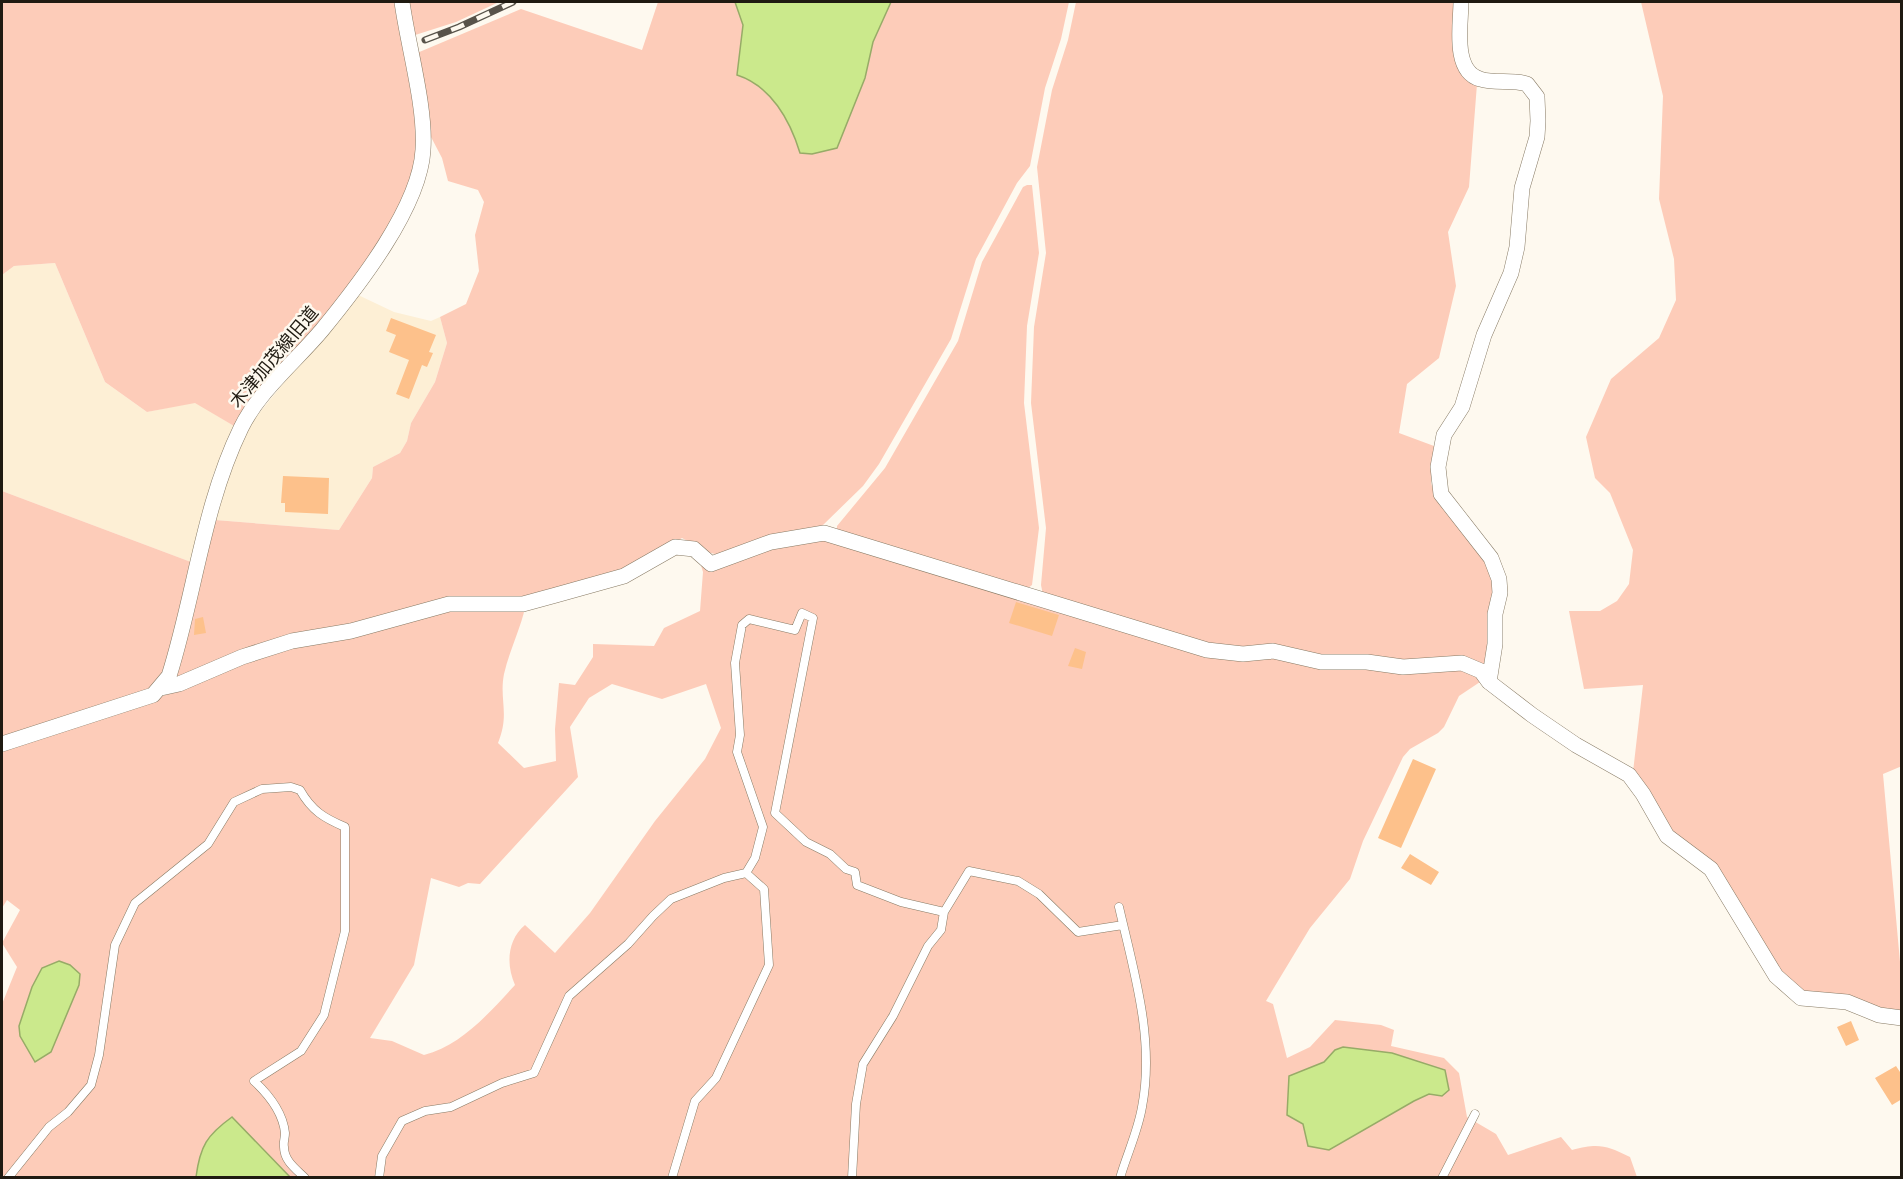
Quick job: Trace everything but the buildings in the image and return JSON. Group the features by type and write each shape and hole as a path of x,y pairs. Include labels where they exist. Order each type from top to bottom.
{"street":[{"name":"木津加茂線旧道","path":"161,688 175,656 219,478 242,425 257,404 323,329 403,217 413,196 421,168 423,127 402,2"},
{"path":"1461,2 1460,51 1465,66 1479,79 1520,82 1532,88 1537,97 1537,137 1522,188 1517,247 1511,273 1484,335 1465,399 1444,435 1438,467 1440,494 1483,547 1499,579 1500,593 1495,614 1495,644 1489,682"},
{"path":"2,744 143,699 161,688 179,684 242,657 292,640 351,631 449,604 523,604 624,576 675,547 694,549 711,564 771,542 824,533 1207,650 1243,654 1273,651 1321,662 1366,662 1412,668 1449,662 1462,663 1481,671 1489,682 1576,745 1629,775 1643,794 1667,836 1712,869 1776,976 1786,987 1801,998 1847,1002 1879,1015 1902,1018"}],"lane":[{"path":"379,1178 382,1156 402,1121 425,1111 451,1107 502,1083 534,1073 569,996 628,944 671,899 724,878 746,873 755,858 763,827 737,752 740,735 735,663 742,625 750,619 795,630 802,613 813,618 775,813 806,842 830,854 846,869 855,872 857,885 901,902 944,912"},
{"path":"8,1178 49,1127 68,1112 91,1085 99,1055 115,945 135,903 208,844 234,802 262,789 291,787 300,790 308,805 320,816 345,827 345,931 324,1015 301,1051 254,1081 268,1094 278,1115 285,1133 283,1149 289,1163 305,1178"},
{"path":"852,1178 856,1104 863,1064 893,1016 928,946 941,930 944,912 969,871 1018,881 1039,894 1078,932 1123,925"},
{"path":"672,1178 679,1162 695,1101 716,1078 769,965 764,889 746,873"},
{"path":"1119,907 1141,1003 1147,1062 1142,1108 1120,1178"},
{"path":"1442,1178 1475,1114"}],"shaded area":[{"path":"2,2 395,2 417,127 415,168 397,217 349,287 234,426 195,403 147,412 105,382 55,263 14,266 2,275"},
{"path":"406,2 499,2 456,22 412,36"},
{"path":"658,2 735,2 743,25 737,75 760,87 769,96 785,116 800,152 837,148 865,78 873,42 891,2 1069,2 1061,39 1045,88 1030,166 1017,183 976,259 951,339 879,464 863,486 822,526 719,555 707,552 682,538 622,572 526,599 453,599 172,682 215,520 339,530 372,478 373,467 400,453 407,441 411,423 435,382 447,343 440,317 466,304 479,271 475,235 484,202 478,190 448,181 442,158 431,137 417,53 521,9 642,50"},
{"path":"735,2 891,2 873,42 865,78 837,148 812,154 800,153 791,128 778,106 760,87 737,75 743,25"},
{"path":"1076,2 1456,2 1456,51 1477,84 1469,187 1448,232 1456,286 1439,358 1407,384 1399,433 1434,446 1431,483 1436,498 1486,559 1496,589 1485,667 1321,658 1208,645 1043,595 1041,585 1046,528 1031,403 1034,327 1046,253 1037,167 1052,90 1068,40"},
{"path":"1641,2 1901,2 1902,766 1883,774 1901,973 1901,1013 1803,994 1789,984 1729,885 1670,833 1633,772 1643,685 1584,689 1569,611 1600,611 1617,601 1629,584 1633,550 1610,493 1595,478 1586,437 1611,379 1659,338 1676,300 1674,259 1659,199 1663,96"},
{"path":"1032,185 1039,253 1027,326 1024,403 1039,528 1032,585 1025,590 837,534 837,526 885,468 958,341 982,262 1023,187"},
{"path":"55,263 105,382 147,412 195,402 234,426 213,475 191,562 2,491 2,275 14,266"},
{"path":"356,294 394,312 431,321 440,317 447,343 435,382 411,423 407,441 400,453 373,467 372,478 339,530 215,520 224,480 247,428"},
{"path":"2,491 191,562 164,670 149,689 2,737"},
{"path":"829,539 1206,654 1461,666 1483,680 1459,696 1444,727 1438,733 1410,749 1403,757 1363,841 1350,879 1310,928 1266,1001 1273,1004 1287,1058 1310,1047 1335,1020 1381,1025 1394,1030 1391,1046 1444,1058 1459,1073 1467,1117 1496,1134 1508,1155 1561,1137 1572,1150 1602,1146 1630,1157 1637,1177 2,1177 2,1004 17,967 2,943 20,910 7,900 2,908 2,751 183,689 245,663 292,648 449,611 525,608 504,674 504,715 498,743 524,768 556,761 555,729 559,683 575,685 593,657 593,644 654,646 664,628 700,611 703,572 700,562","holes":["612,684 662,699 706,684 721,728 705,759 655,821 590,913 555,953 525,925 515,938 510,953 510,969 515,985 474,1027 451,1044 424,1055 392,1041 370,1038 414,965 431,878 459,887 468,883 480,884 578,777 570,727 589,698"]},
{"path":"59,961 70,965 80,974 79,985 51,1052 35,1062 20,1036 19,1026 32,987 42,968"},
{"path":"1343,1047 1392,1053 1445,1070 1449,1090 1442,1096 1429,1094 1414,1101 1329,1150 1308,1146 1303,1124 1287,1115 1289,1076 1324,1062 1335,1050"},
{"path":"232,1117 290,1177 196,1177 206,1142"}],"railway":[{"path":"425,40 513,2"}]}
